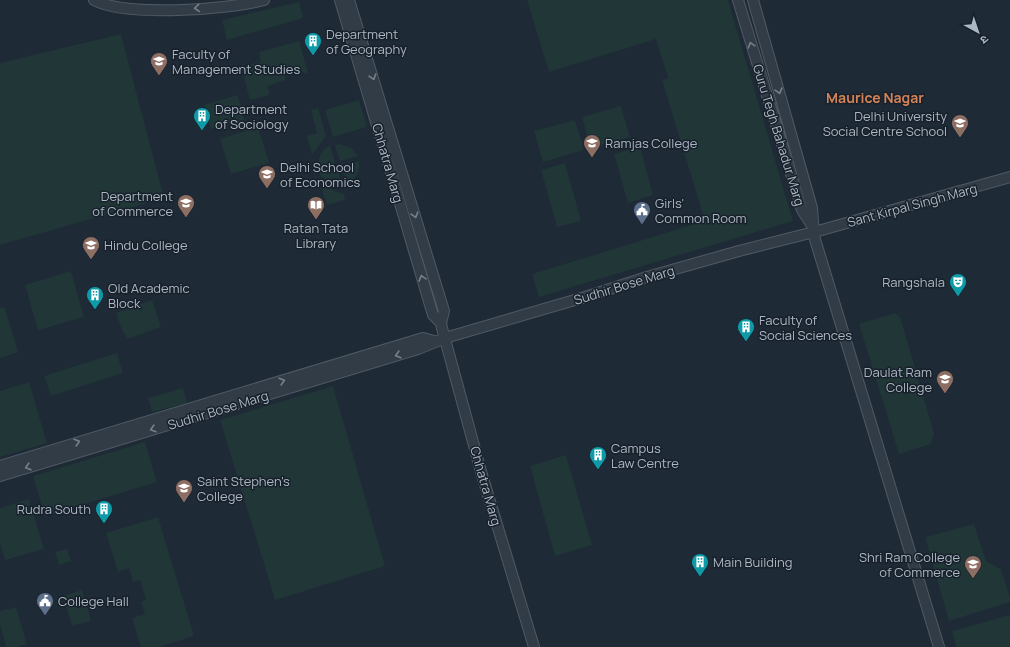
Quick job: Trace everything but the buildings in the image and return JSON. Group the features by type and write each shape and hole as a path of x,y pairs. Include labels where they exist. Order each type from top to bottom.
{"street":[{"path":"94,0 102,4 119,8 159,5 207,8 252,3 264,0"},
{"name":"Chhatra Marg","path":"340,0 433,316 441,323"},
{"name":"Chhatra Marg","path":"349,0 444,311 441,323 445,338 482,475 534,647"},
{"name":"Guru Tegh Bahadur Marg","path":"738,0 802,210 814,229"},
{"name":"Guru Tegh Bahadur Marg","path":"753,0 812,208 814,236 939,647"},
{"name":"Sant Kirpal Singh Marg","path":"814,229 1010,178"},
{"name":"Sudhir Bose Marg","path":"0,476 418,349 434,341 585,297 646,277 814,229"},
{"name":"Sudhir Bose Marg","path":"0,466 423,338 434,341"}],"green space":[{"path":"527,0 728,0 793,221 539,297 532,274 705,221 662,80 668,78 656,39 549,72"},
{"path":"299,2 303,18 227,40 222,20"},
{"path":"121,34 164,198 0,245 0,63"},
{"path":"299,41 308,73 305,74 299,69 292,69 286,74 285,80 267,86 270,95 250,100 241,67 261,62 259,52"},
{"path":"238,95 244,120 211,129 204,105"},
{"path":"359,100 367,127 333,137 325,110"},
{"path":"621,106 630,137 590,148 582,117"},
{"path":"318,108 326,136 312,155 307,136 317,133 311,110"},
{"path":"575,120 584,150 543,162 534,131"},
{"path":"258,127 269,163 231,174 220,139"},
{"path":"340,144 351,148 358,156 340,161 335,145"},
{"path":"330,145 335,163 319,168 320,155"},
{"path":"640,146 653,195 628,203 614,154"},
{"path":"359,161 357,175 347,184 342,166"},
{"path":"565,163 581,221 557,227 541,170"},
{"path":"337,168 342,185 329,183 319,173"},
{"path":"321,186 344,194 345,200 327,205"},
{"path":"71,271 84,317 38,330 25,285"},
{"path":"152,300 161,327 128,339 122,330 116,313"},
{"path":"0,305 1,308 5,308 18,352 0,358"},
{"path":"895,313 900,317 934,433 931,444 899,454 859,324"},
{"path":"117,353 123,373 51,396 44,376"},
{"path":"29,382 47,443 0,457 0,391"},
{"path":"333,386 385,566 275,600 220,420"},
{"path":"183,388 187,403 152,412 148,398"},
{"path":"145,442 157,482 45,516 33,476"},
{"path":"566,455 592,545 555,556 530,466"},
{"path":"29,499 44,549 5,560 0,543 0,508"},
{"path":"158,517 194,636 159,647 141,647 132,618 145,614 141,602 146,600 140,580 133,582 129,568 118,572 106,533"},
{"path":"974,524 986,561 1001,569 1010,597 1010,602 949,621 925,537"},
{"path":"67,549 71,561 59,565 55,552"},
{"path":"82,590 91,621 72,626 63,596"},
{"path":"16,607 27,644 17,647 6,647 0,625 0,611"},
{"path":"1010,615 1010,647 956,647 952,631"}],"place":[{"name":"Department of Geography","path":"313,56"},
{"name":"Faculty of Management Studies","path":"159,76"},
{"name":"Department of Sociology","path":"202,131"},
{"name":"Delhi University Social Centre School","path":"960,138"},
{"name":"Ramjas College","path":"592,158"},
{"name":"Delhi School of Economics","path":"267,189"},
{"name":"Department of Commerce","path":"186,218"},
{"name":"Ratan Tata Library","path":"316,220"},
{"name":"Girls' Common Room","path":"642,225"},
{"name":"Hindu College","path":"91,260"},
{"name":"Rangshala","path":"958,297"},
{"name":"Old Academic Block","path":"95,310"},
{"name":"Faculty of Social Sciences","path":"746,342"},
{"name":"Daulat Ram College","path":"945,394"},
{"name":"Campus Law Centre","path":"598,470"},
{"name":"Saint Stephen's College","path":"184,503"},
{"name":"Rudra South","path":"104,524"},
{"name":"Main Building","path":"700,577"},
{"name":"Shri Ram College of Commerce","path":"973,579"},
{"name":"College Hall","path":"45,616"}],"district":[{"name":"Maurice Nagar","path":"875,97"}]}
